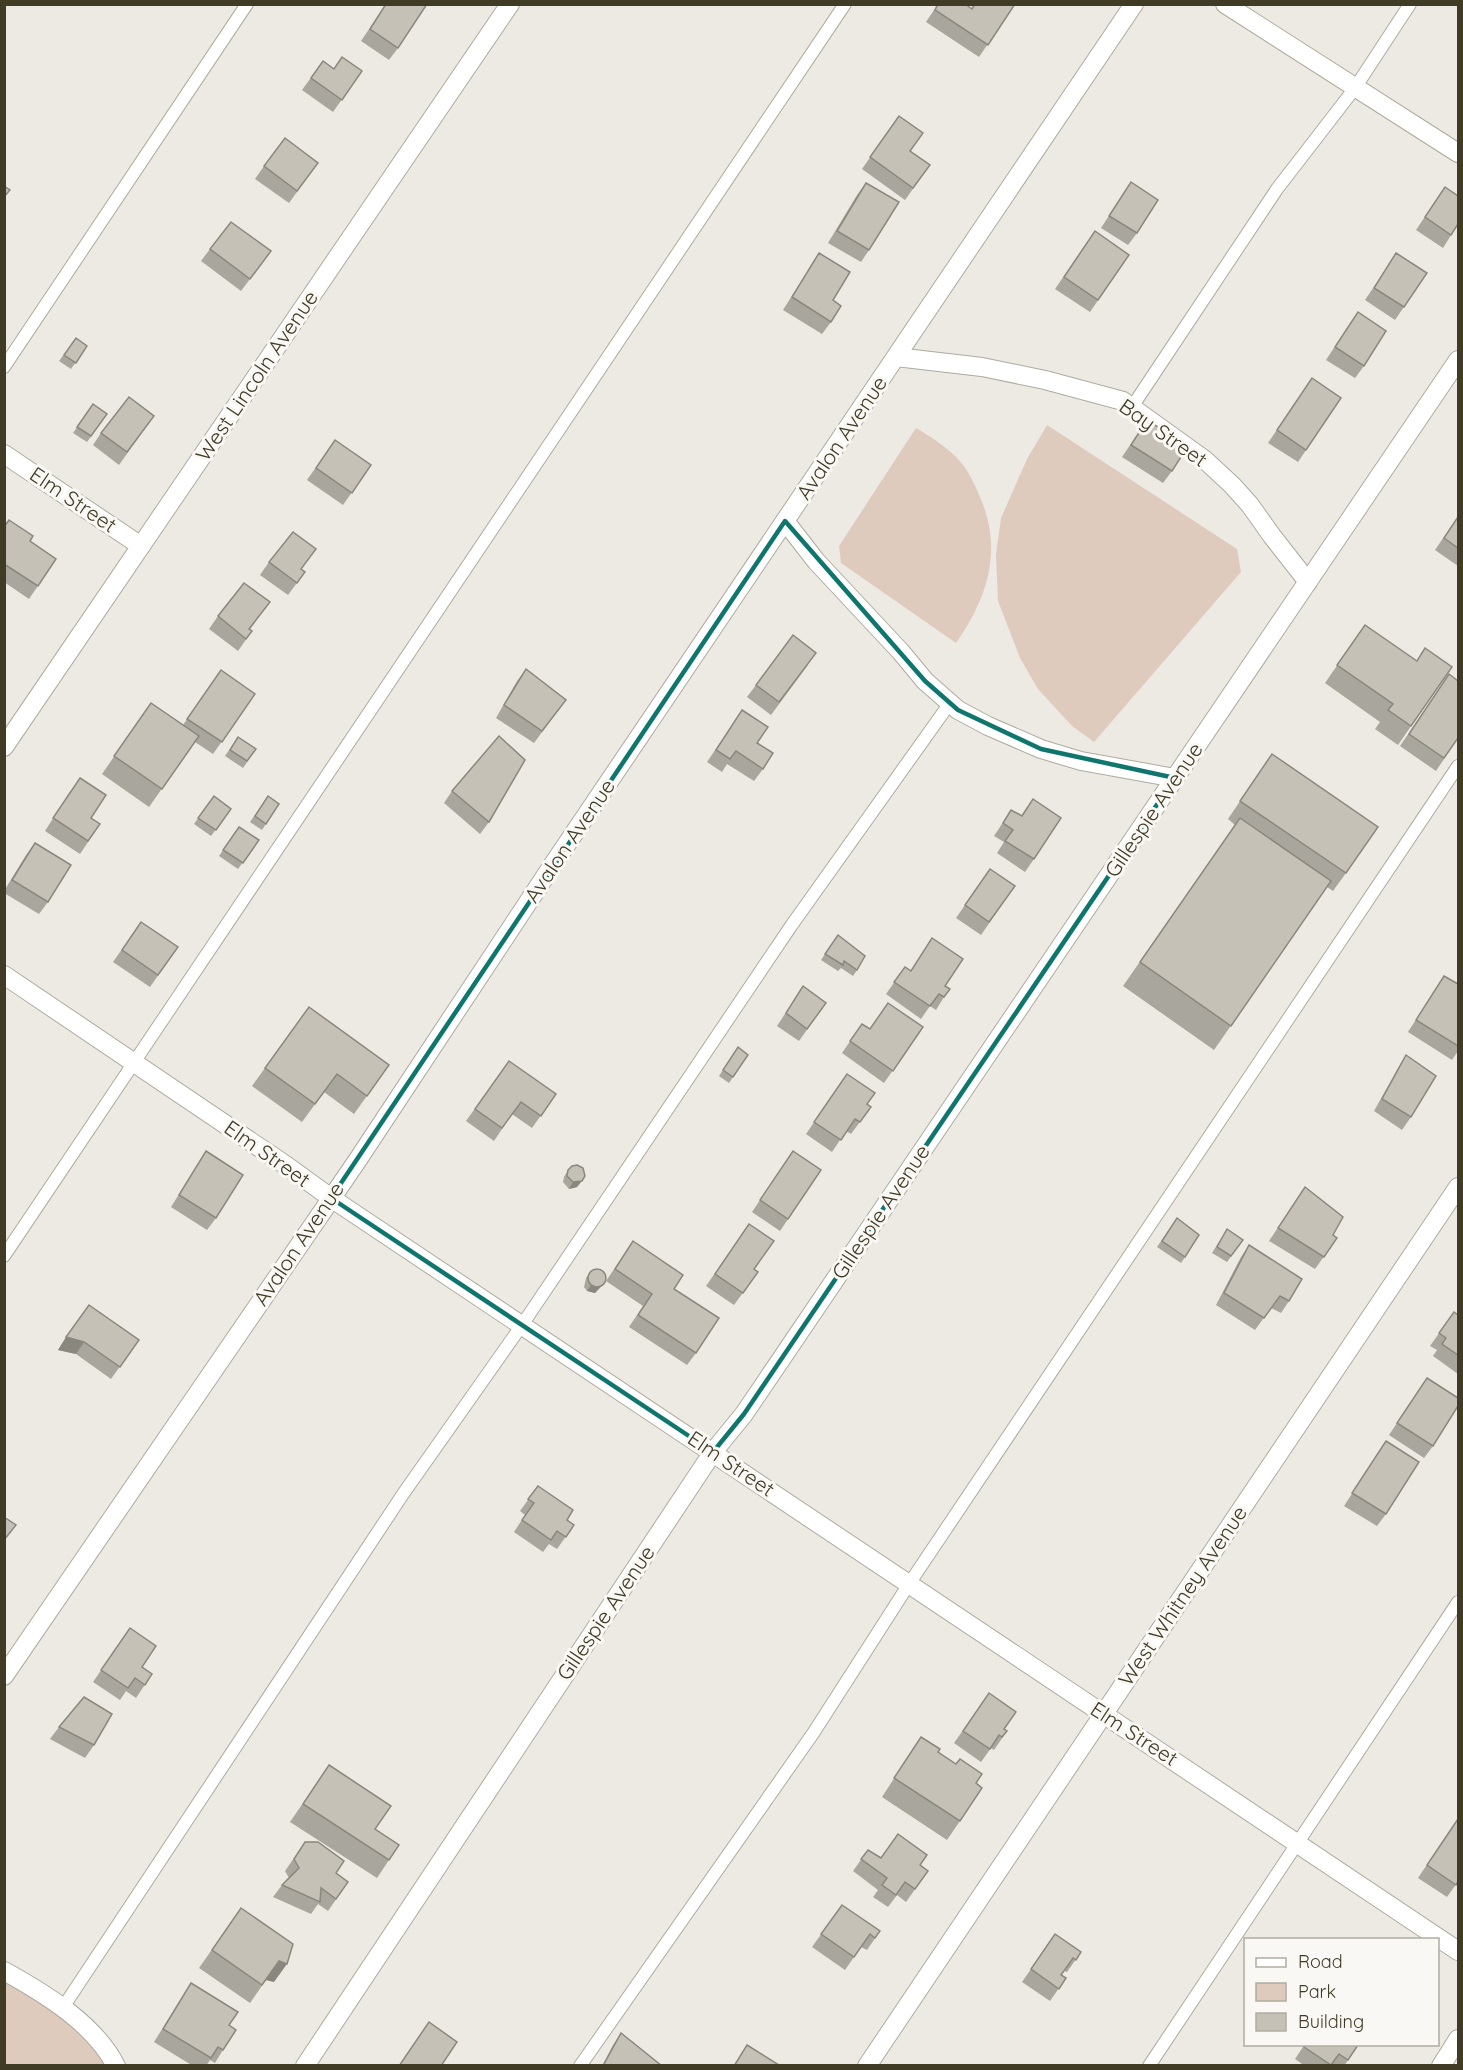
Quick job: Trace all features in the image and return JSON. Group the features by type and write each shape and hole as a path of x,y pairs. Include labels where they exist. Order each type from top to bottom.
{"street":[{"name":"West Lincoln Avenue","path":"4,747 510,4"},
{"name":"Avalon Avenue","path":"4,1676 331,1198 1134,4"},
{"path":"1225,4 1458,153"},
{"name":"Bay Street","path":"896,357 982,367 1045,380 1123,401 1205,460 1232,485 1250,505 1308,582"},
{"name":"Gillespie Avenue","path":"305,2066 713,1452 744,1414 1458,360"},
{"name":"Elm Street","path":"4,454 141,546"},
{"path":"785,521 816,561 925,681 958,710 1041,749 1090,763 1175,778"},
{"name":"Elm Street","path":"4,975 331,1198 1458,1950"},
{"name":"West Whitney Avenue","path":"867,2066 1458,1187"},
{"path":"4,1971 35,1988 83,2025 110,2054 116,2066"},
{"path":"1441,2066 1458,2039"}],"lane":[{"path":"4,367 247,4"},
{"path":"4,1256 844,4"},
{"path":"1132,407 1277,189 1355,88 1410,4"},
{"path":"62,2009 403,1494 522,1325 791,926 950,703"},
{"path":"580,2066 814,1732 909,1584 1458,766"},
{"path":"1149,2066 1458,1602"}],"highlighted area":[{"path":"785,521 925,681 958,710 1041,749 1175,778 744,1414 713,1452 331,1198"}],"green space":[{"path":"1047,425 1237,549 1241,572 1094,742 1072,726 1038,689 1020,658 998,601 996,555 1001,518 1027,459"},
{"path":"916,428 948,449 957,458 973,481 987,517 991,554 989,573 976,608 956,643 841,563 839,546"},
{"path":"4,1977 80,2028 112,2065 5,2065"}],"building":[{"path":"386,4 427,4 398,48 370,29"},
{"path":"938,4 965,4 972,9 975,4 1015,4 988,45 935,10"},
{"path":"342,57 362,71 342,100 311,78 323,61 334,69"},
{"path":"899,116 923,133 910,151 930,165 913,188 870,157"},
{"path":"285,138 318,163 297,191 264,166"},
{"path":"1131,182 1158,200 1137,233 1109,216"},
{"path":"866,183 899,202 869,250 837,231"},
{"path":"4,186 10,190 4,197"},
{"path":"1445,187 1458,196 1458,224 1451,235 1425,217"},
{"path":"231,222 271,251 250,279 210,249"},
{"path":"1095,231 1129,255 1098,300 1064,277"},
{"path":"819,253 850,272 833,300 841,306 831,322 792,297"},
{"path":"1396,253 1427,273 1404,307 1374,288"},
{"path":"1358,312 1386,331 1364,366 1335,347"},
{"path":"76,338 87,346 76,363 64,355"},
{"path":"1312,378 1341,398 1306,450 1277,430"},
{"path":"129,397 154,416 127,452 101,433"},
{"path":"93,404 107,414 91,436 77,427"},
{"path":"1147,420 1188,446 1172,471 1131,445"},
{"path":"335,440 371,465 352,493 316,468"},
{"path":"1458,517 1458,548 1444,538"},
{"path":"9,520 33,536 30,541 56,559 38,586 4,564 4,527"},
{"path":"293,532 316,549 301,569 305,572 297,583 269,562"},
{"path":"244,583 270,602 249,629 252,631 246,639 218,616"},
{"path":"1365,625 1417,661 1425,648 1452,667 1411,726 1388,710 1393,704 1337,665"},
{"path":"793,635 816,653 779,702 756,685"},
{"path":"526,669 566,700 542,731 504,705"},
{"path":"221,670 255,694 222,742 187,719"},
{"path":"1449,674 1458,681 1458,738 1444,758 1409,734"},
{"path":"151,703 199,736 162,789 114,756"},
{"path":"742,710 768,727 757,743 773,753 763,769 736,751 730,759 716,750"},
{"path":"499,736 525,760 489,822 452,791"},
{"path":"238,737 256,749 247,761 230,750"},
{"path":"1272,754 1378,827 1346,873 1240,801"},
{"path":"80,778 106,795 91,818 100,824 88,841 53,818"},
{"path":"214,796 231,809 216,830 198,818"},
{"path":"268,796 279,804 266,824 255,816"},
{"path":"1033,799 1061,818 1034,859 1005,841 1013,830 1003,823 1011,810 1022,816"},
{"path":"1240,818 1331,881 1231,1026 1140,962"},
{"path":"239,827 259,840 243,863 223,850"},
{"path":"35,843 71,865 48,902 12,880"},
{"path":"990,869 1015,886 989,922 965,905"},
{"path":"141,922 178,947 158,975 122,950"},
{"path":"838,935 865,956 857,970 844,961 843,965 825,954"},
{"path":"932,938 963,959 945,986 950,989 944,997 939,994 930,1006 894,982 905,967 911,971"},
{"path":"1444,976 1458,984 1458,1046 1416,1020"},
{"path":"803,986 826,1003 807,1029 786,1013"},
{"path":"888,1003 923,1027 893,1071 850,1041 862,1024 870,1029"},
{"path":"309,1007 389,1065 367,1096 337,1074 315,1104 265,1068"},
{"path":"738,1047 748,1055 733,1077 723,1070"},
{"path":"1406,1055 1436,1076 1411,1117 1382,1099"},
{"path":"509,1061 556,1094 541,1116 521,1102 502,1128 475,1109"},
{"path":"847,1074 875,1093 867,1104 871,1107 860,1122 855,1119 841,1140 814,1122"},
{"path":"206,1151 243,1175 216,1218 179,1195"},
{"path":"793,1151 821,1170 788,1219 760,1200"},
{"path":"577,1165 583,1168 585,1176 582,1181 573,1182 567,1176 568,1170"},
{"path":"1305,1187 1343,1217 1333,1235 1337,1238 1324,1257 1278,1228"},
{"path":"1177,1218 1199,1235 1185,1257 1162,1241"},
{"path":"749,1224 774,1241 754,1269 758,1272 743,1293 715,1274"},
{"path":"1227,1229 1243,1240 1231,1256 1217,1247"},
{"path":"633,1241 683,1275 674,1289 719,1318 696,1353 638,1315 652,1294 615,1269"},
{"path":"1249,1245 1302,1279 1289,1301 1280,1296 1264,1318 1224,1293"},
{"path":"597,1269 603,1272 606,1278 603,1284 597,1287 591,1284 588,1278 591,1272"},
{"path":"89,1305 139,1340 120,1367 84,1342 66,1337"},
{"path":"1454,1312 1458,1315 1458,1355 1442,1344 1446,1338 1439,1333"},
{"path":"1427,1378 1458,1398 1458,1406 1433,1446 1397,1423"},
{"path":"1386,1441 1419,1462 1386,1514 1352,1493"},
{"path":"538,1486 573,1510 567,1520 574,1525 566,1537 557,1531 551,1540 522,1520 534,1503 528,1499"},
{"path":"4,1517 16,1525 4,1540"},
{"path":"130,1628 156,1646 142,1667 152,1674 145,1685 135,1678 128,1688 101,1670"},
{"path":"989,1693 1016,1712 1004,1729 1007,1731 1002,1737 999,1735 990,1749 963,1731"},
{"path":"84,1697 112,1714 94,1745 59,1727"},
{"path":"921,1737 940,1749 938,1752 956,1764 960,1759 982,1774 976,1783 982,1788 960,1821 894,1778"},
{"path":"329,1765 391,1806 375,1829 399,1845 389,1860 303,1804"},
{"path":"1458,1819 1458,1881 1456,1885 1427,1865"},
{"path":"898,1834 927,1855 920,1865 928,1871 915,1889 905,1882 896,1895 882,1885 887,1878 861,1859 868,1850 881,1858"},
{"path":"305,1842 318,1842 344,1861 336,1873 348,1882 336,1899 321,1888 320,1902 282,1885 299,1868 294,1859"},
{"path":"842,1905 880,1931 875,1938 870,1934 854,1957 821,1934"},
{"path":"241,1908 293,1944 287,1964 279,1961 262,1985 212,1950"},
{"path":"1055,1934 1081,1952 1076,1960 1073,1958 1061,1975 1066,1978 1059,1989 1031,1969"},
{"path":"191,1983 238,2012 229,2025 236,2030 223,2050 218,2047 211,2058 163,2029"},
{"path":"429,2022 457,2042 441,2066 399,2066"},
{"path":"621,2033 662,2066 606,2066 604,2064"},
{"path":"747,2045 779,2065 734,2066"},
{"path":"1357,2046 1348,2060 1339,2054 1331,2065 1304,2047"}]}
